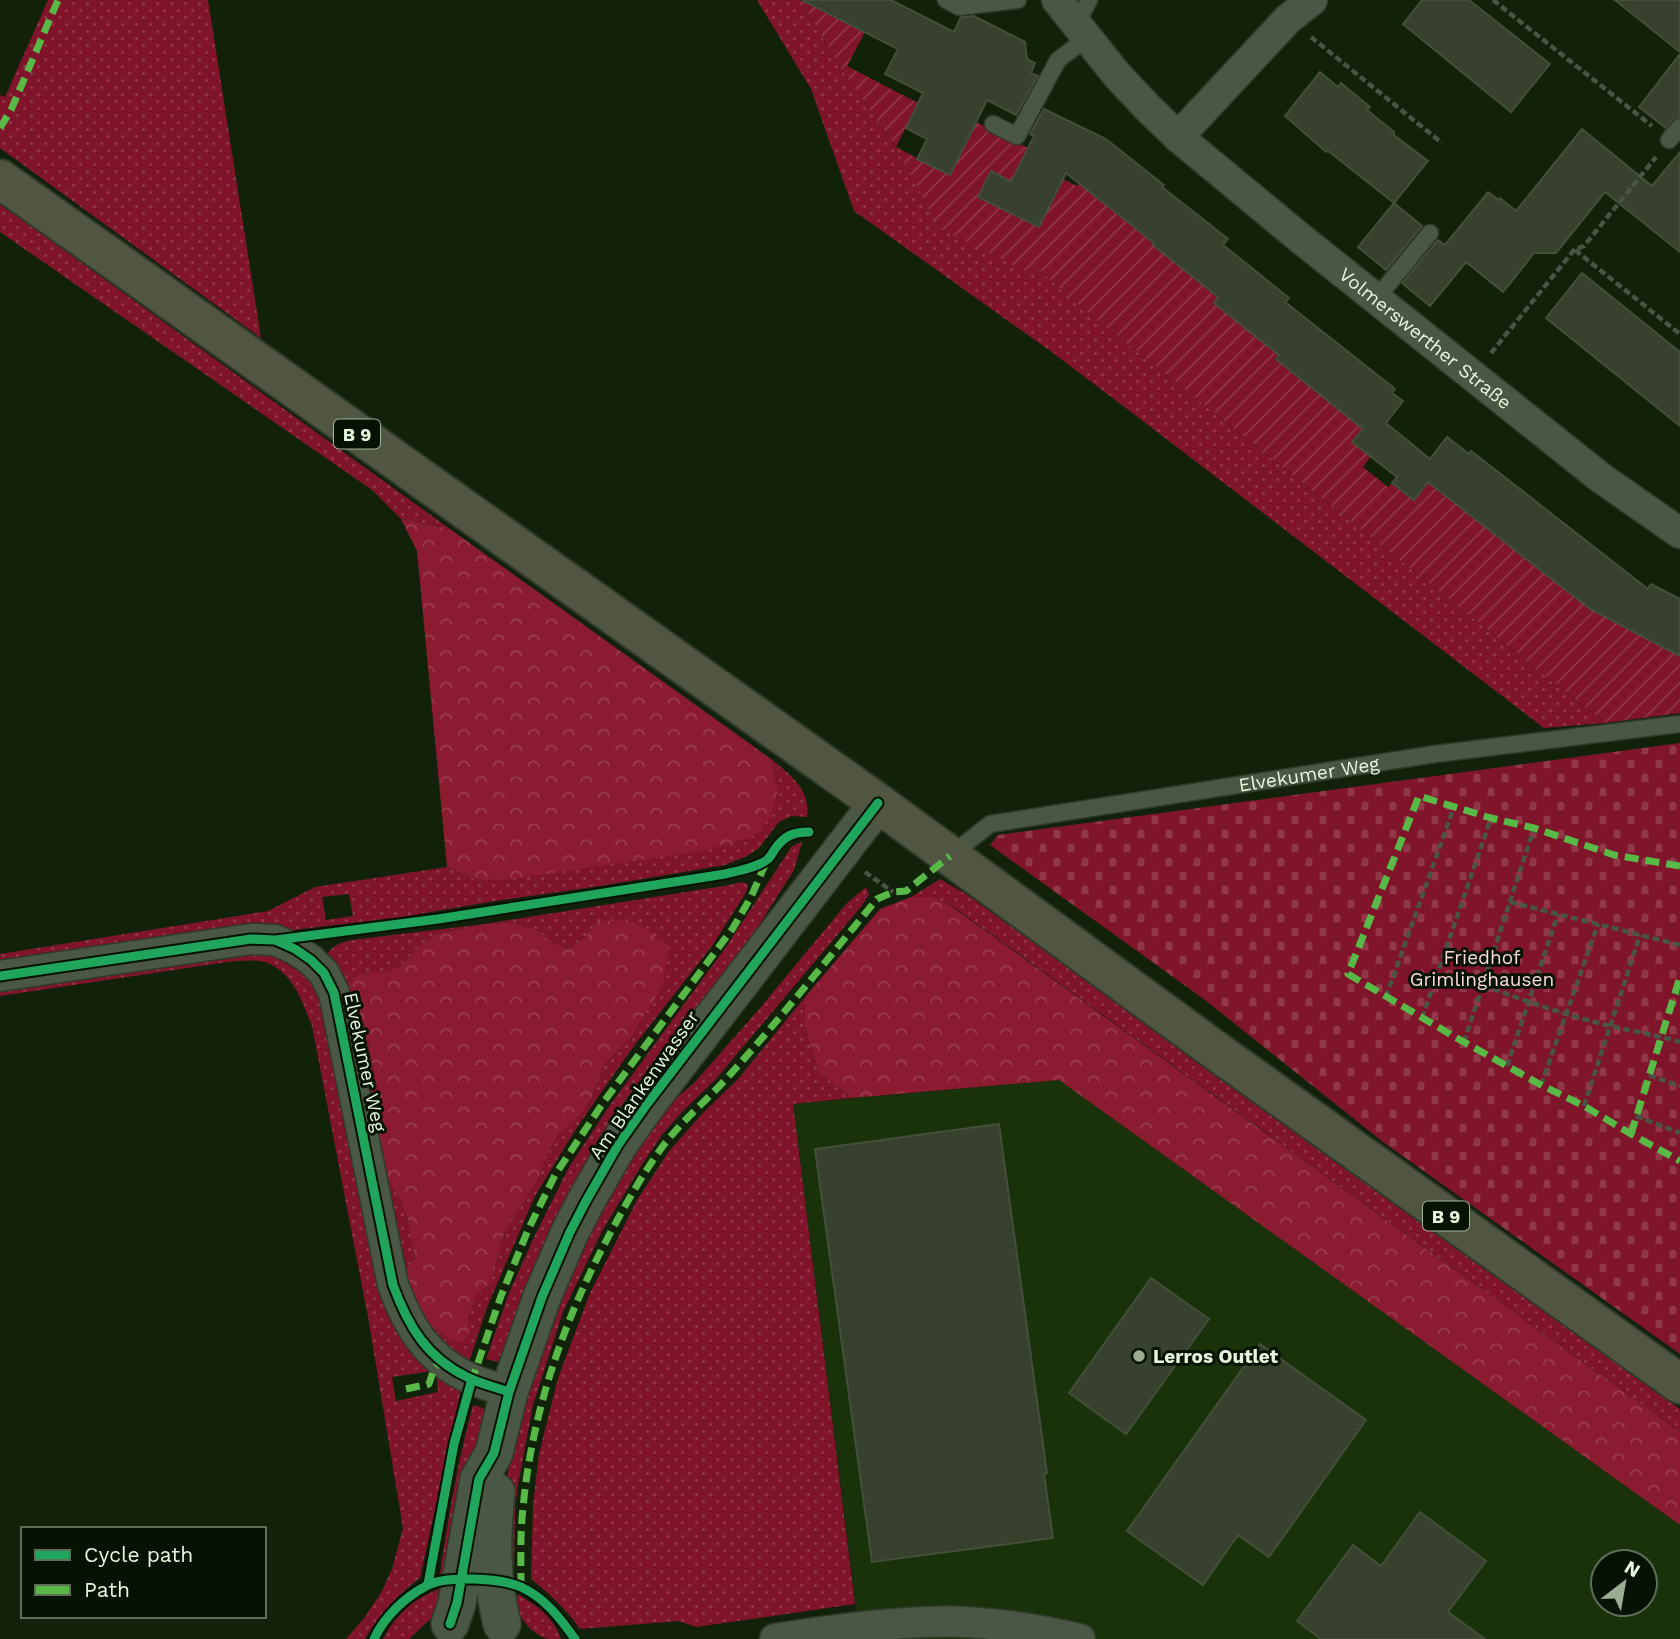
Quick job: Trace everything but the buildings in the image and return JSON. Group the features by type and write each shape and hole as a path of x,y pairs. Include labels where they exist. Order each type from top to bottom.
{"main road":[{"name":"B 9","path":"0,179 877,803 1212,1048 1680,1384"}],"street":[{"name":"Volmerswerther Straße","path":"1057,0 1084,21 1118,75 1178,136 1280,222 1601,478 1680,533"},
{"path":"1178,136 1289,19 1312,0"},
{"name":"Am Blankenwasser","path":"439,1632 457,1603 479,1479 494,1453 509,1392 555,1265 586,1201 618,1145 676,1065 877,803"},
{"name":"Elvekumer Weg","path":"0,976 251,939 275,940 311,960 324,973 334,992 393,1285 403,1312 420,1339 441,1361 465,1376 509,1392"},
{"name":"Am Blankenwasser","path":"494,1453 497,1483 493,1522 493,1580 512,1632"},
{"path":"439,1632 475,1619 512,1632"},
{"path":"785,1638 928,1622 985,1624 1080,1639"}],"lane":[{"path":"946,0 959,7 1018,0"},
{"path":"993,124 1017,136 1058,60 1084,21"},
{"path":"1376,299 1430,233"},
{"name":"Elvekumer Weg","path":"950,856 990,824 1435,754 1680,724"}],"path":[{"path":"1473,375 1574,250 1584,246 1675,133 1493,0"},
{"path":"1289,19 1442,143"},
{"path":"1574,250 1680,334"},
{"path":"1386,997 1454,807"},
{"path":"1422,1018 1491,818"},
{"path":"1464,1042 1534,828"},
{"path":"1510,902 1680,945"},
{"path":"1507,1066 1558,914"},
{"path":"1541,1085 1598,924"},
{"path":"1584,1105 1640,934"},
{"path":"1483,985 1528,1002 1610,1026 1680,1042"},
{"path":"1649,1075 1680,1086"},
{"path":"1636,1116 1680,1133"}],"shaded area":[{"path":"1059,1080 1680,1525 1680,1639 860,1639 793,1104"}],"green space":[{"path":"48,0 208,0 261,338 0,148 0,95 5,97"},
{"path":"757,0 800,0 844,73 896,147 1031,274 1035,266 1082,308 1605,723 1544,728 1053,353 854,211 811,89"},
{"path":"800,0 839,0 865,32 847,66 918,103 896,147 844,73"},
{"path":"976,122 1028,148 1011,182 991,171 978,196 1038,227 1063,179 1077,186 1086,171 1161,234 1153,245 1225,289 1214,303 1288,345 1276,359 1364,429 1371,456 1363,467 1388,487 1392,483 1414,500 1440,467 1551,578 1594,612 1607,597 1628,629 1680,656 1680,713 1605,723 1082,308 1036,267 1031,274 939,228 896,147 949,175"},
{"path":"0,204 450,529 401,519 372,490 0,232"},
{"path":"401,519 450,529 771,759 778,790 770,819 754,836 702,851 511,879 477,880 447,867 417,551"},
{"name":"Friedhof Grimlinghausen","path":"1680,743 1680,1354 1383,1142 1205,1000 990,845 998,835"},
{"path":"771,759 798,784 806,799 807,817 792,816 779,822 759,848 725,865 402,917 293,930 265,927 0,963 0,954 268,911 315,887 447,867 477,880 778,790","holes":["349,894 353,916 326,920 322,897"]},
{"path":"802,842 794,870 538,1260 498,1362 486,1359 509,1293 569,1167 610,1105 726,947 792,846"},
{"path":"940,879 966,894 1680,1409 1680,1432 955,908 934,897 911,897"},
{"path":"741,882 748,887 712,946 600,1094 535,1196 488,1305 468,1365 451,1355 421,1323 451,1342 468,1317 478,1294 491,1281 504,1233 537,1182 560,1132 576,1119 591,1100 605,1064 629,1040 597,922 585,937 569,949 553,943 535,929 513,923 484,924"},
{"path":"866,887 869,895 860,908 716,1079 662,1135 602,1231 563,1312 533,1405 518,1485 512,1570 503,1510 511,1451 521,1406 566,1275 606,1198 643,1138 667,1106 695,1082 847,903"},
{"path":"911,897 934,897 954,908 1680,1432 1680,1525 1059,1080 852,1098 819,1072 805,1027 805,997 880,909"},
{"path":"617,920 639,924 669,946 662,987 629,1040 605,1064 591,1100 576,1120 560,1132 537,1182 504,1233 491,1282 478,1294 468,1317 469,1333 463,1342 451,1342 421,1323 403,1274 415,1258 408,1220 379,1162 374,1138 382,1113 364,1023 356,1004 344,992 353,978 367,972 383,972 400,966 435,934 484,924 513,923 535,929 553,943 569,949 585,937 597,922"},
{"path":"484,924 435,934 400,966 383,972 367,972 344,992 356,1003 364,1023 382,1113 374,1138 326,956 337,945 352,940"},
{"path":"249,952 276,957 303,974 320,993 432,1371 392,1377 396,1401 438,1392 436,1370 461,1389 420,1578 389,1606 365,1639 346,1639 382,1591 392,1569 403,1528 368,1317 312,1026 295,988 275,967 261,961 246,960 0,996 0,988"},
{"path":"805,997 805,1027 819,1072 852,1098 793,1104 855,1604 696,1627 679,1621 580,1629 557,1602 531,1579 533,1504 539,1454 558,1378 590,1293 637,1200 669,1151 738,1079"},
{"path":"379,1162 402,1203 409,1223 415,1258 403,1274"},
{"path":"473,1405 486,1411 452,1572 440,1574 454,1489"},
{"path":"449,1586 439,1611 409,1639 383,1639 410,1605"},
{"path":"519,1595 544,1613 561,1639 542,1637 530,1628 509,1596"}],"marked path":[{"path":"0,128 11,110 58,0"},
{"path":"1680,866 1614,855 1534,828 1419,796 1348,974 1455,1037 1680,1161"},
{"path":"521,1587 523,1508 534,1435 543,1399 580,1294 630,1197 671,1136 753,1048 877,899 893,892 906,891 950,856"},
{"path":"471,1383 501,1296 528,1230 555,1175 605,1100 733,928 751,897 767,860"},
{"path":"1631,1134 1680,977"},
{"path":"406,1389 429,1384 434,1369 441,1361"}],"cycle path":[{"path":"450,1624 457,1603 479,1479 494,1453 509,1392 542,1297 586,1201 618,1145 647,1104 878,803"},
{"path":"276,940 438,919 725,874 759,864 768,859 785,838 809,832"},
{"path":"0,976 251,939 275,940 311,960 324,973 334,993 393,1285 405,1314 421,1339 441,1360 472,1379 509,1392"},
{"path":"428,1584 454,1444 472,1379"},
{"path":"374,1639 389,1616 418,1591 435,1583 459,1579 500,1582 521,1587 551,1609 575,1639"}],"place":[{"name":"Lerros Outlet","path":"1139,1356"}]}
